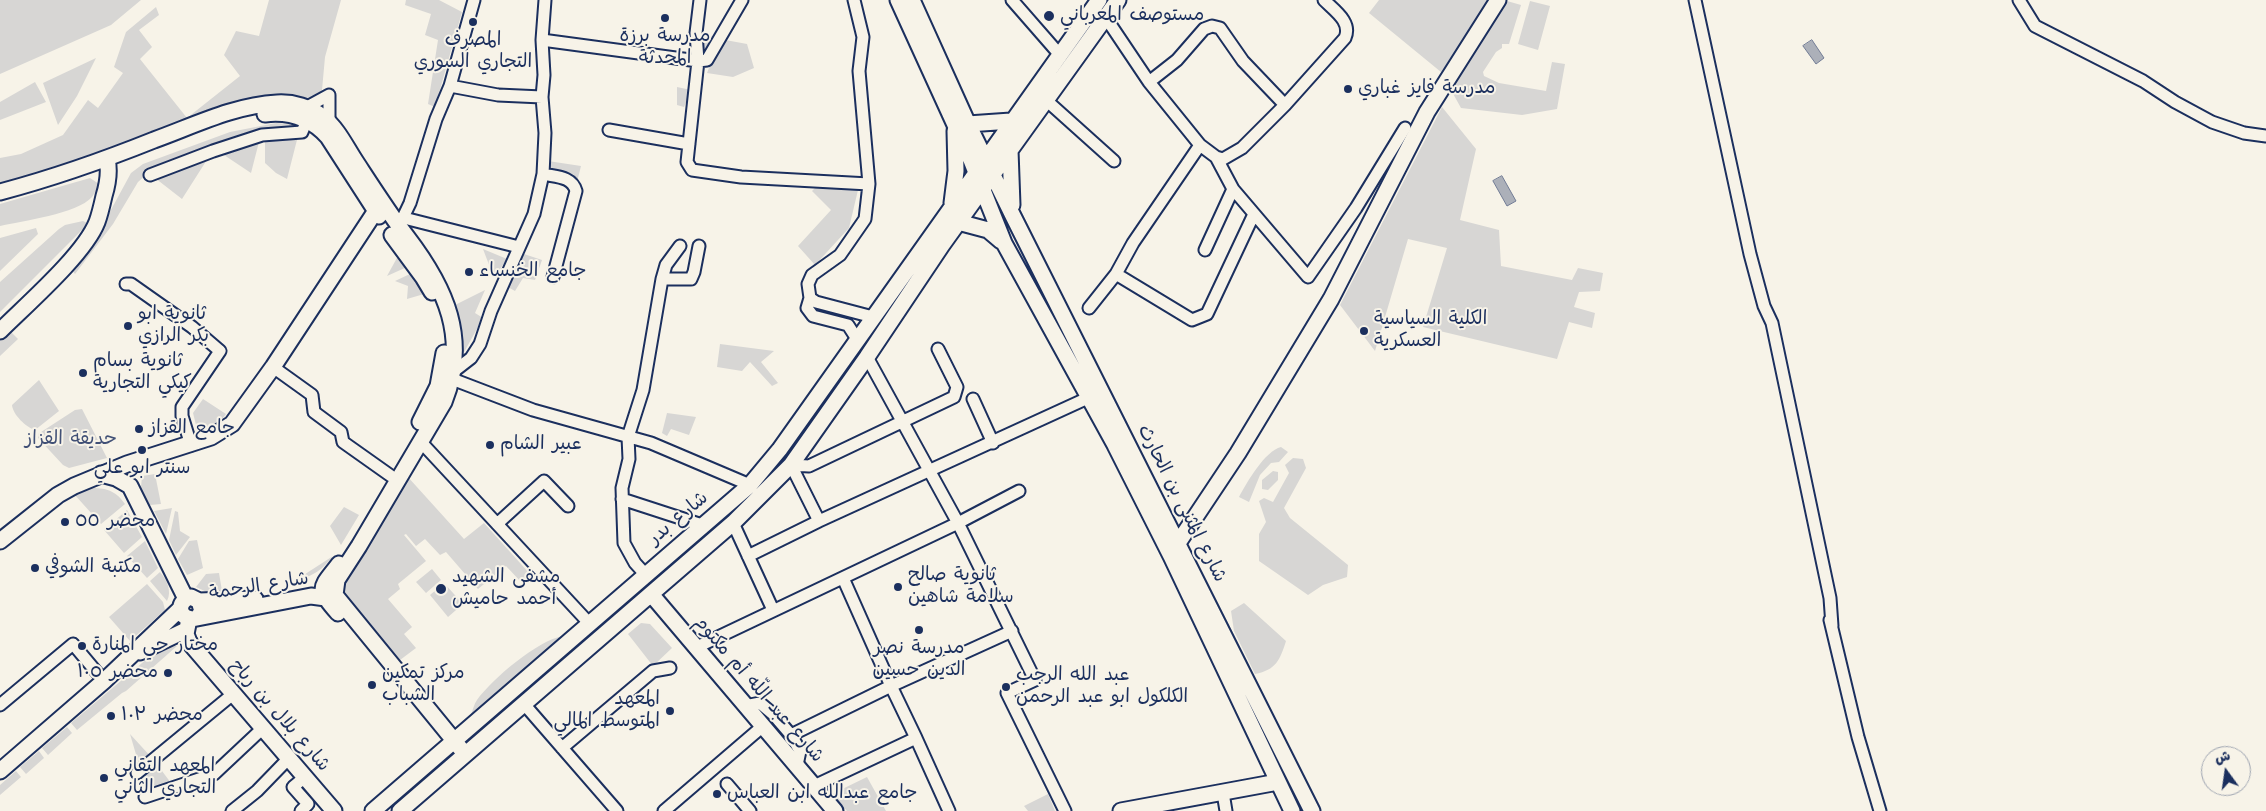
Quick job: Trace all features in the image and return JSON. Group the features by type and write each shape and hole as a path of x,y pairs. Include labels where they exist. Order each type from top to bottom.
{"main road":[{"path":"898,0 962,125"},
{"path":"912,0 962,125 952,204"},
{"name":"شارع بدر","path":"373,811 449,736 589,623 750,485 780,449 873,317 936,240 958,222 1118,0"},
{"path":"1178,543 1238,453 1331,298 1427,112 1498,0"},
{"path":"1095,2 1106,18"},
{"name":"شارع بدر","path":"406,809 466,754 733,523 791,465 867,357 936,240 952,204 986,160 1095,2"},
{"path":"0,200 232,121 278,113 305,115 326,127 336,130 380,210 429,286 439,311 444,336 444,362 438,386 391,476 341,562 330,590"},
{"path":"962,125 1012,121"},
{"name":"شارع المثنى بن الحارث","path":"962,125 993,173 1312,811"},
{"name":"شارع المثنى بن الحارث","path":"962,125 975,174 1004,244 1090,397 1169,552 1289,809"},
{"path":"1010,150 1013,216"},
{"path":"0,192 108,163"},
{"path":"0,331 58,273 92,232 97,222 107,186 108,163"},
{"path":"330,590 444,402 452,376 453,340 445,298 428,264 402,222 380,210"},
{"path":"0,541 58,495 101,474 219,434 237,420 380,210"},
{"path":"958,222 988,230 1004,244"},
{"path":"101,474 116,478 130,486 133,472 141,461"},
{"name":"شارع بلال بن رباح","path":"130,486 190,612 188,640 334,811"},
{"path":"330,590 437,718 449,736 466,754"},
{"name":"شارع الرحمة","path":"0,771 129,657 190,612 311,596 330,590"},
{"name":"شارع عبد اللّه أم مكتوم","path":"651,594 695,648 797,765 832,810"},
{"name":"شارع الرحمة","path":"129,657 190,612"},
{"path":"1122,811 1148,809 1278,782"}],"street":[{"path":"474,0 450,86 436,119 402,222 520,247"},
{"path":"545,0 542,40 544,75 542,97 546,133 543,174 534,214 480,344 471,358 452,376 533,410 651,443 750,485"},
{"path":"700,0 696,33 698,61 687,162 692,170 741,177 868,184"},
{"path":"542,40 698,61 707,60 742,0"},
{"path":"854,0 863,37 859,71 868,184 865,219 840,255 812,275 808,284 810,298 807,308 813,316 848,326 857,339"},
{"path":"1012,0 1060,55"},
{"path":"1106,18 1149,82 1200,145 1216,157 1223,159 1242,148 1285,105 1345,38 1347,33 1344,21 1324,0"},
{"path":"1695,0 1750,254 1764,306 1772,323 1830,598 1832,626 1858,737 1880,811"},
{"path":"2019,0 2035,26 2143,81 2175,102 2212,122 2244,133 2266,136"},
{"path":"1149,82 1177,60 1204,29 1216,26 1220,28 1243,61 1285,105"},
{"path":"450,86 498,95 542,97"},
{"path":"150,175 262,135 302,132 305,115 328,95 326,127"},
{"path":"1046,100 1114,161"},
{"path":"1216,157 1233,189 1308,277 1356,208 1405,128"},
{"path":"610,130 689,144"},
{"path":"1089,308 1116,274 1133,243 1200,145"},
{"path":"543,174 569,180 574,184 576,191 554,277"},
{"path":"1205,250 1233,189"},
{"path":"1116,274 1192,320 1207,314 1254,214"},
{"path":"645,574 635,563 624,543 622,480 629,459 628,437 643,390 662,280 666,266 680,246"},
{"path":"662,280 691,280 699,246"},
{"path":"126,284 131,284 192,327 220,350 182,407 182,416 191,445"},
{"path":"810,298 816,302 873,317"},
{"path":"819,521 791,465 809,466 954,397 957,387 938,349"},
{"path":"867,357 958,523 1035,680 1007,693 1065,811"},
{"path":"273,367 312,395 314,412 340,431 344,443 391,476"},
{"path":"748,556 819,521 1090,397"},
{"path":"973,399 993,443"},
{"path":"420,441 589,623"},
{"path":"497,524 544,482 568,506"},
{"path":"695,648 958,523 1019,491"},
{"path":"622,499 702,525"},
{"path":"733,523 773,610"},
{"path":"843,578 949,811"},
{"path":"791,735 1012,630"},
{"path":"0,705 73,644 104,681"},
{"path":"562,748 653,671 670,668"},
{"path":"137,773 234,694"},
{"path":"745,706 760,703 774,714 791,735 800,751 797,765"},
{"path":"524,704 616,811"},
{"path":"664,811 763,726"},
{"path":"145,797 214,774 263,728"},
{"path":"814,786 916,738"},
{"path":"232,811 257,791 289,758"},
{"path":"301,811 308,804 293,787 305,777"},
{"path":"727,784 750,811"},
{"path":"1223,793 1226,811"}],"green space":[{"path":"0,0 141,0 111,25 0,74"},
{"path":"269,0 341,0 325,57 322,90 317,95 0,188 0,158 21,154 63,135 88,100 98,108 123,73 114,67 126,32 156,7 159,15 139,30 152,47 140,59 187,118 240,76 224,55 236,31 259,36"},
{"path":"406,0 439,0 462,12 435,107 428,104 438,40 425,35 431,14 405,5"},
{"path":"1379,0 1490,0 1441,72 1369,13"},
{"path":"1507,1 1521,5 1509,44 1502,44 1502,48 1496,52 1483,72 1484,76 1499,83 1546,91 1552,62 1565,64 1557,109 1522,115 1461,108 1451,90"},
{"path":"1530,1 1550,6 1538,50 1518,44"},
{"path":"699,35 716,37 704,55 698,40"},
{"path":"720,39 747,44 754,68 733,77 707,73"},
{"path":"96,58 77,96 58,125 43,83"},
{"path":"35,82 46,102 0,120 0,102"},
{"path":"677,87 691,90 684,107 677,105"},
{"path":"1442,107 1476,149 1460,220 1499,230 1501,266 1572,280 1578,268 1603,273 1600,291 1579,292 1574,307 1595,313 1592,328 1569,322 1557,359 1423,327 1447,248 1408,239 1375,351 1340,305"},
{"path":"276,123 290,124 290,130 148,173 138,182 113,224 75,274 71,269 106,219 131,173 143,164 230,132"},
{"path":"271,136 298,136 287,179 276,173 265,163 265,141"},
{"path":"260,138 251,173 221,153"},
{"path":"210,155 182,199 155,178"},
{"path":"548,161 581,166 577,182 545,176"},
{"path":"90,178 99,184 92,197 85,203 62,212 0,226 0,204"},
{"path":"816,187 858,190 849,228 815,265 798,246 831,210 812,191"},
{"path":"83,221 87,223 86,226 0,312 0,282 59,229 65,225"},
{"path":"36,228 38,234 0,271 0,238"},
{"path":"483,249 507,259 494,278"},
{"path":"521,253 542,260 535,280 523,278 515,291 506,286"},
{"path":"398,256 407,267 387,276"},
{"path":"410,274 424,294 407,299 408,286 395,281"},
{"path":"485,290 475,313 483,318 463,354 460,351 453,306"},
{"path":"10,331 18,339 0,356 0,341"},
{"path":"720,344 774,351 761,362 778,383 772,386 750,362 742,371 717,367"},
{"path":"39,380 59,411 35,430 21,420 15,413 12,405"},
{"path":"203,399 226,414 214,426 198,433 193,413"},
{"name":"حديقة القزاز","path":"82,409 107,458 69,468 63,465 38,438 38,434 75,410"},
{"path":"667,413 696,417 689,435 671,429 667,436 662,433"},
{"path":"1281,447 1288,452 1279,462 1271,463 1260,475 1249,502 1239,497 1263,461 1269,454"},
{"path":"1293,458 1303,459 1306,468 1284,508 1290,518 1348,565 1347,577 1323,585 1308,595 1259,561 1259,534 1266,522 1259,501 1264,498 1273,502 1289,473 1285,465"},
{"path":"1273,471 1278,472 1278,480 1268,490 1262,489 1262,480"},
{"path":"155,474 161,504 150,505 141,487 142,476"},
{"path":"407,476 464,539 484,523 530,574 522,583 506,566 478,589 446,552 440,555 425,539 416,546 406,534 404,535 426,561 398,584 400,589 388,599 412,627 404,634 416,648 400,660 340,594 338,585"},
{"path":"85,488 108,490 117,495 125,504 101,524 74,494"},
{"path":"344,507 359,515 341,545 330,526"},
{"path":"172,508 166,534 154,511"},
{"path":"127,510 142,537 124,553 104,530"},
{"path":"175,511 178,512 180,531 190,537 176,555 169,540"},
{"path":"197,540 203,568 187,575 178,559 189,541"},
{"path":"145,541 158,568 147,578 127,556"},
{"path":"333,556 317,572 296,580"},
{"path":"432,569 441,580 426,593 416,582"},
{"path":"160,572 168,586 167,601 150,581"},
{"path":"219,573 222,591 209,593 196,587 206,574"},
{"path":"444,583 463,604 448,617 430,595"},
{"path":"147,584 163,602 165,610 130,641 109,617"},
{"path":"1244,603 1286,641 1282,654 1276,663 1268,670 1255,674 1234,631 1231,611"},
{"path":"641,623 650,624 672,648 653,666 628,634"},
{"path":"563,636 471,714 475,703 484,691 504,672 529,652 553,639"},
{"path":"177,646 126,691 77,730 71,723 161,647"},
{"path":"67,727 72,733 48,755 42,748"},
{"path":"130,734 152,758 140,768"},
{"path":"39,751 44,758 26,774 20,767"},
{"path":"156,763 171,783 150,791 143,775"},
{"path":"16,771 21,777 0,795 0,785"},
{"path":"867,777 886,811 847,811 832,794"},
{"path":"1048,794 1055,811 1028,811 1024,806"}],"shaded area":[{"path":"1812,40 1824,58 1816,64 1803,46"},
{"path":"1502,176 1516,201 1507,206 1493,181"}],"place":[{"name":"مستوصف المعرباني","path":"1049,16"},
{"name":"مدرسة برزة المحدثة","path":"665,18"},
{"name":"المصرف التجاري السوري","path":"473,22"},
{"name":"مدرسة فايز غباري","path":"1348,89"},
{"name":"جامع الخنساء","path":"469,272"},
{"name":"ثانوية ابو بكر الرازي","path":"128,326"},
{"name":"الكلية السياسية العسكرية","path":"1364,331"},
{"name":"ثانوية بسام كيكي التجارية","path":"83,373"},
{"name":"جامع القزاز","path":"139,429"},
{"name":"عبير الشام","path":"490,445"},
{"name":"سنتر ابو علي","path":"142,450"},
{"name":"محضر ٥٥","path":"65,522"},
{"name":"مكتبة الشوفي","path":"35,568"},
{"name":"ثانوية صالح سلامة شاهين","path":"898,587"},
{"name":"مشفى الشهيد أحمد حاميش","path":"441,589"},
{"name":"مدرسة نصر الدين حسين","path":"919,630"},
{"name":"مختار حي المنارة","path":"82,646"},
{"name":"محضر ١٠٥","path":"168,673"},
{"name":"مركز تمكين الشباب","path":"372,685"},
{"name":"عبد الله الرجب الكلكول ابو عبد الرحمن","path":"1006,687"},
{"name":"المعهد المتوسط المالي","path":"670,711"},
{"name":"محضر ١٠٣","path":"111,716"},
{"name":"المعهد التقاني التجاري الثاني","path":"104,778"},
{"name":"جامع عبدالله ابن العباس","path":"717,794"}]}
